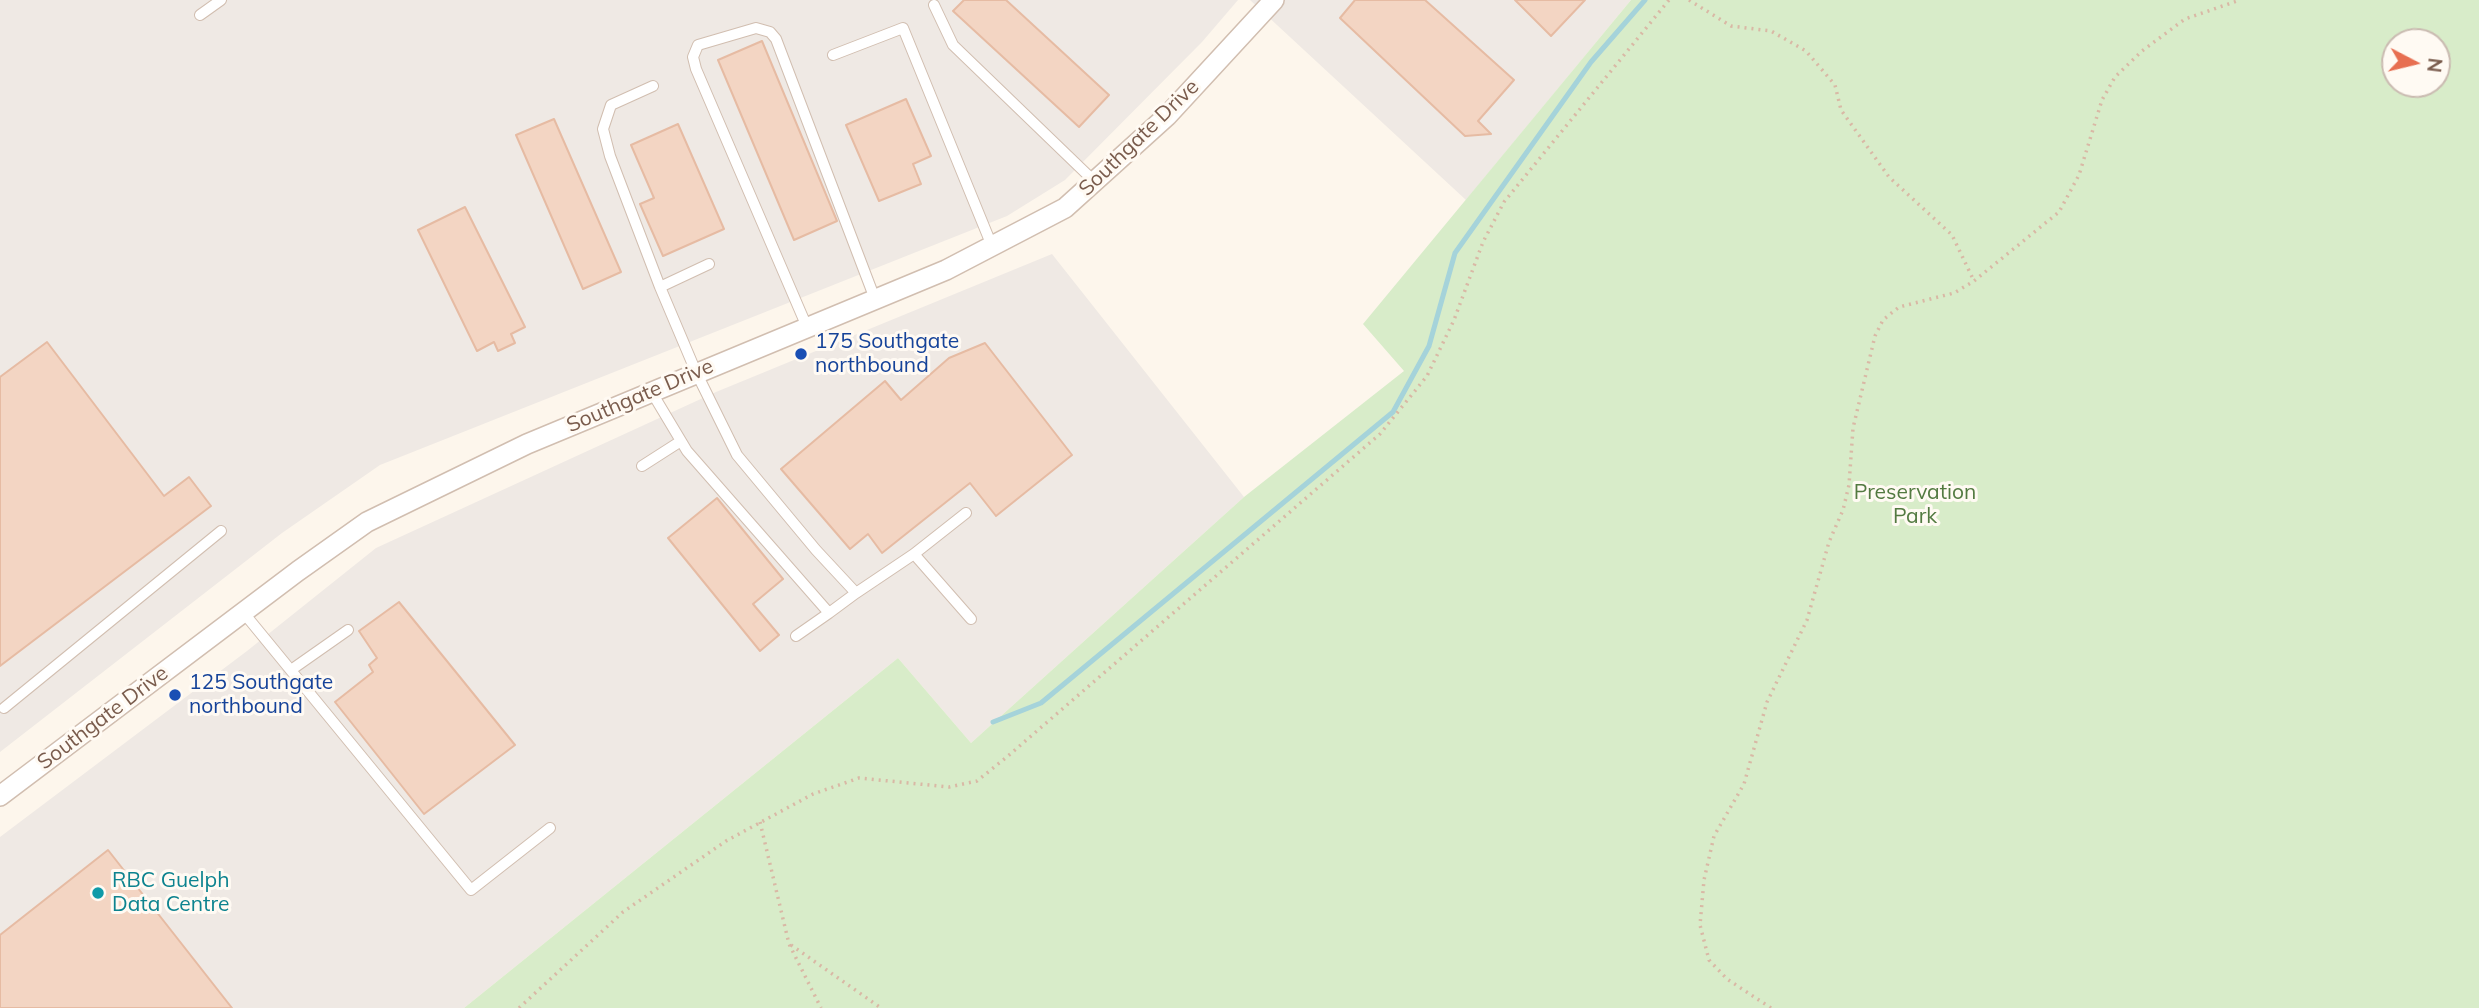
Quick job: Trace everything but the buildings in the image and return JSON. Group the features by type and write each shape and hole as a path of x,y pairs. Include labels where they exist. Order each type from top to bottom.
{"street":[{"name":"Southgate Drive","path":"0,796 367,522 527,444 946,270 1065,208 1167,116 1274,0"}],"lane":[{"path":"201,15 221,0"},
{"path":"934,5 953,45 1095,182"},
{"path":"807,327 696,69 693,57 698,45 756,28 770,32 776,38 875,299"},
{"path":"834,55 902,28 992,246"},
{"path":"653,86 611,105 603,129 610,156 660,287 696,372 737,455 816,550 856,593"},
{"path":"660,287 709,264"},
{"path":"651,391 687,451 829,613"},
{"path":"642,466 681,441"},
{"path":"796,636 914,554 966,513"},
{"path":"4,708 221,531"},
{"path":"914,554 971,620"},
{"path":"243,612 471,890 550,828"},
{"path":"291,670 348,629"}],"path":[{"path":"519,1008 623,912 726,841 813,794 859,778 949,787 977,781 1380,434 1427,376 1454,320 1483,242 1504,202 1669,0"},
{"path":"1689,0 1731,26 1771,31 1806,51 1835,85 1841,110 1889,177 1952,235 1974,281"},
{"path":"1771,1008 1727,979 1709,960 1700,925 1704,880 1714,836 1744,785 1767,702 1807,620 1829,542 1843,510 1849,485 1853,428 1875,336 1883,320 1899,307 1954,293 1974,281 2059,212 2079,175 2102,100 2115,76 2142,51 2185,19 2240,0"},
{"path":"760,822 789,944 821,1008"},
{"path":"789,944 881,1008"}],"shaded area":[{"path":"0,0 1238,0 1202,42 1065,180 1007,216 380,465 282,533 0,752"},
{"path":"1250,0 1631,0 1466,200"},
{"path":"1052,254 1244,497 971,743 898,658 464,1008 0,1008 0,837 247,651 376,548 716,392"}],"green space":[{"name":"Preservation Park","path":"1631,0 2479,0 2479,1008 464,1008 898,658 971,743 1244,497 1404,371 1363,324"}],"waterway":[{"path":"993,722 1041,703 1393,412 1429,346 1455,253 1591,62 1645,0"}],"place":[{"name":"175 Southgate northbound","path":"801,354"},
{"name":"125 Southgate northbound","path":"175,695"},
{"name":"RBC Guelph Data Centre","path":"98,893"}]}
